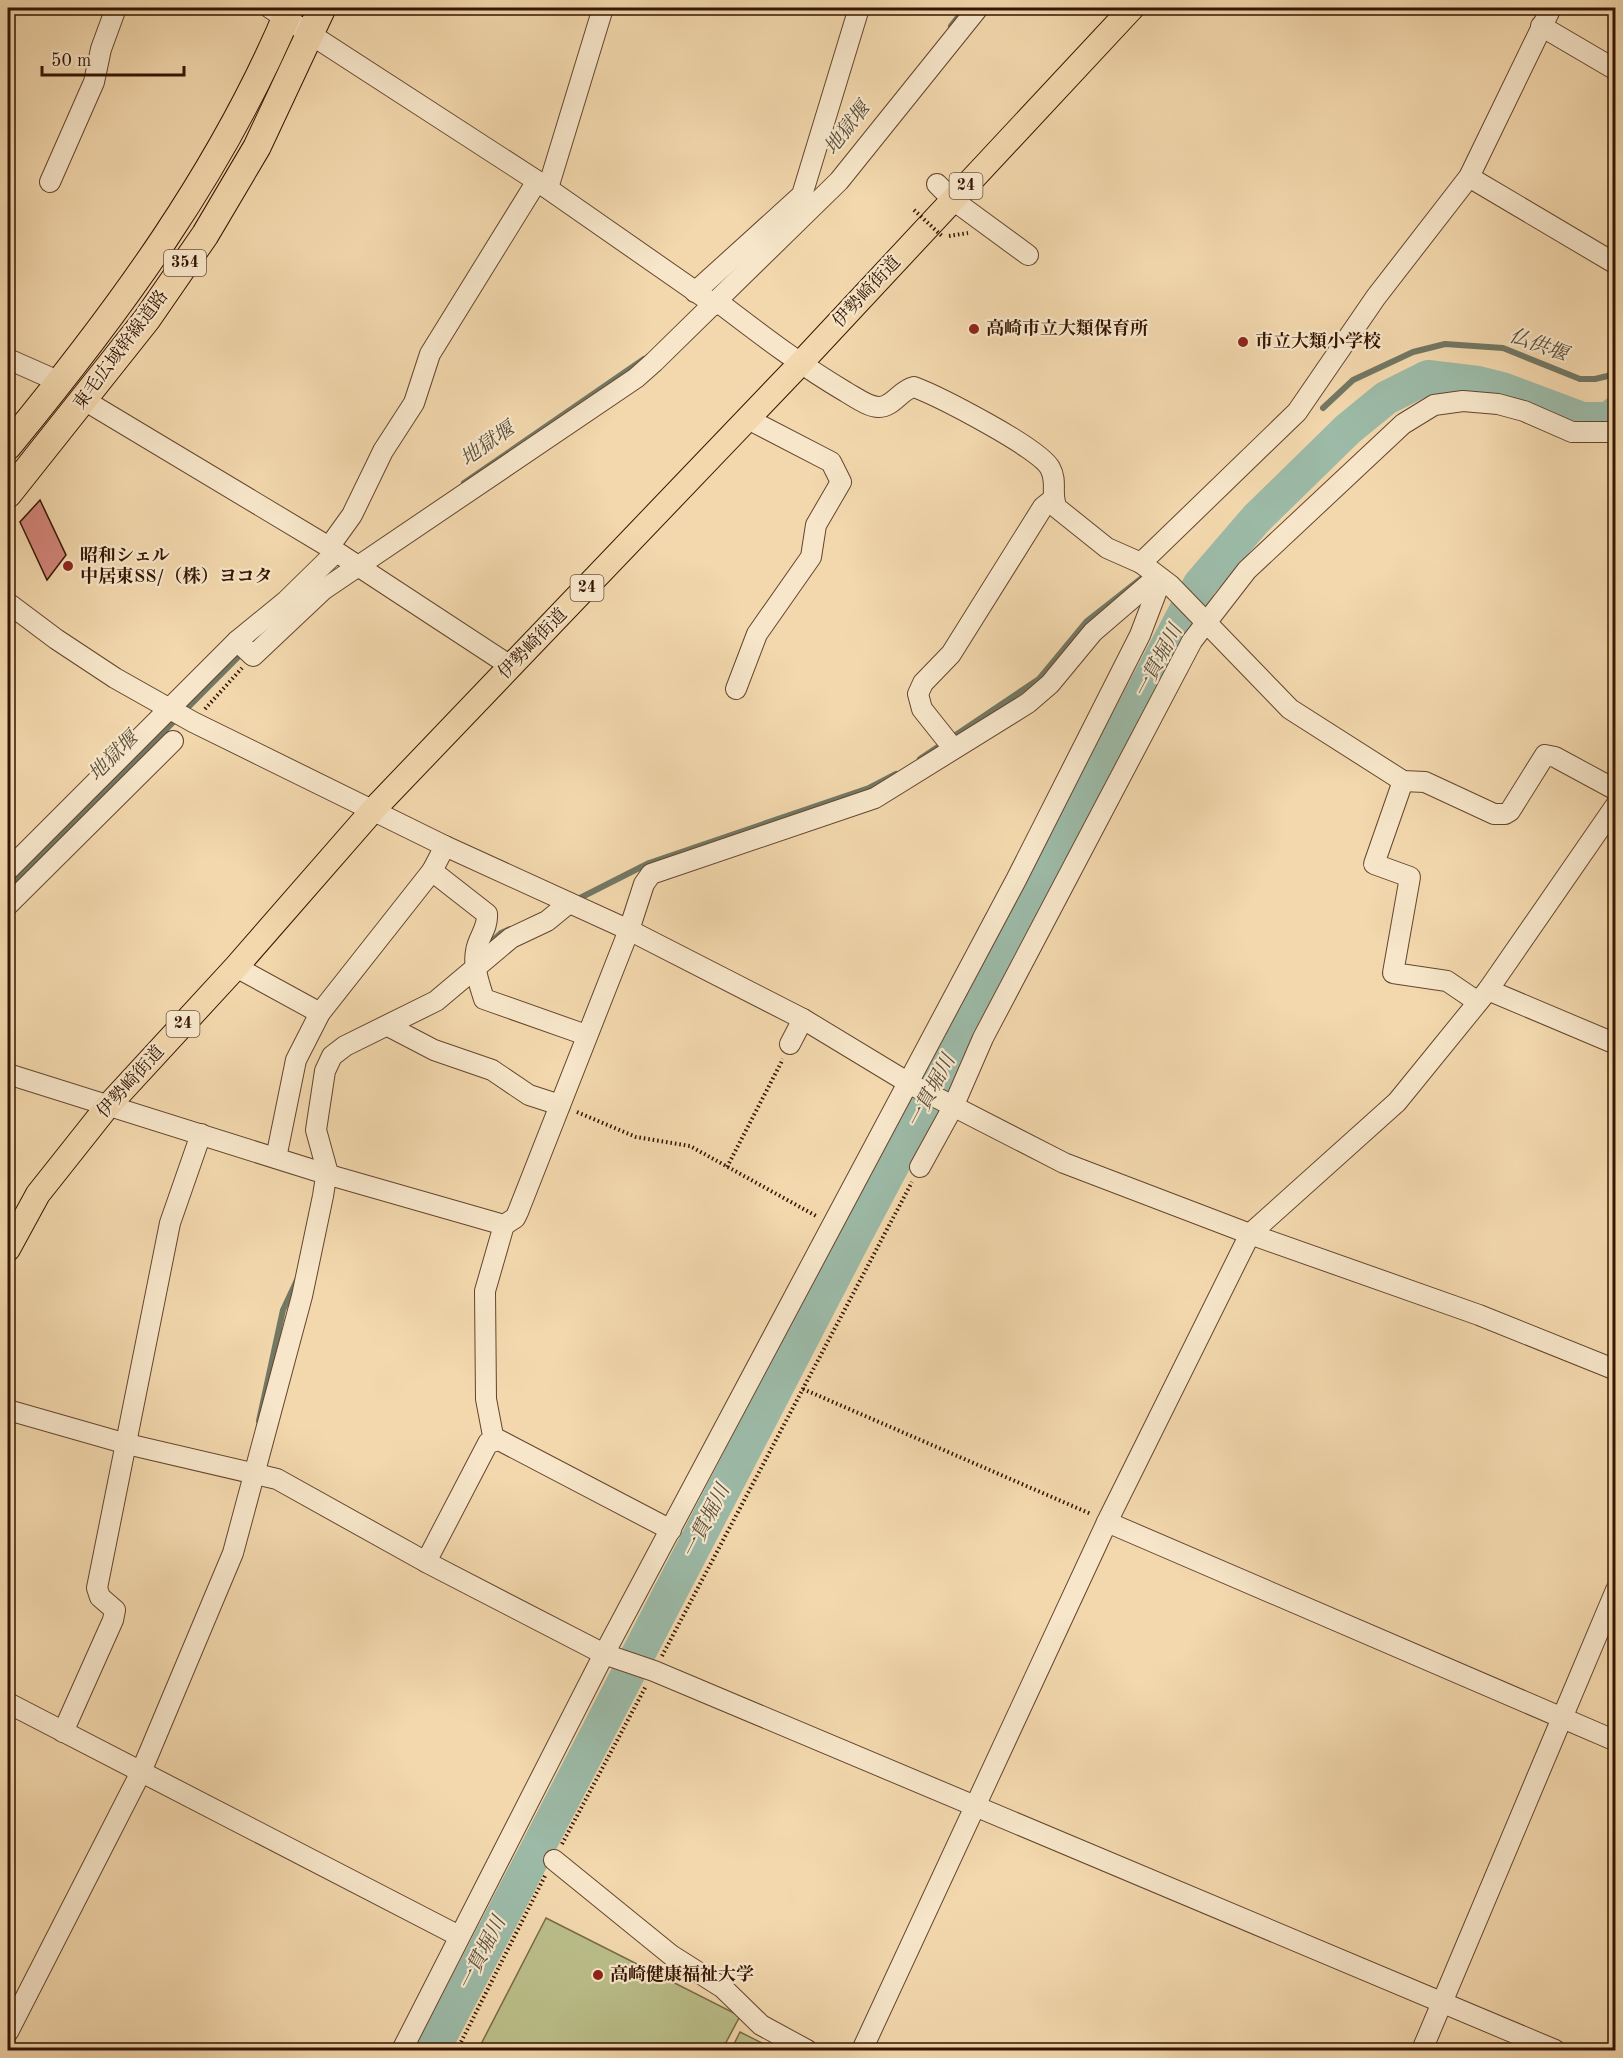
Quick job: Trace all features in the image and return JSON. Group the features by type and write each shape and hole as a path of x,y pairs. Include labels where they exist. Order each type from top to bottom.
{"highway":[{"name":"東毛広域幹線道路","path":"8,494 147,319 205,235 256,147 322,8"},
{"name":"東毛広域幹線道路","path":"8,446 123,302 179,217 231,130 282,11"}],"main road":[{"name":"伊勢崎街道","path":"8,1249 38,1194 107,1107 236,967 373,810 800,365 945,192 1132,8"}],"street":[{"path":"50,182 94,82 101,49 116,8"},
{"path":"8,870 237,641 286,601 332,550 383,452 414,403 430,354 542,185 603,8"},
{"path":"695,292 802,195 859,8"},
{"path":"237,641 253,657 323,590 636,378 716,303 839,181 978,8"},
{"path":"1141,563 1297,412 1376,297 1469,177 1551,8"},
{"path":"282,11 310,35 542,185 695,292 716,303 800,365 878,407 888,405 905,389 914,387 943,400 1041,458 1049,465 1054,475 1053,499 1057,508 1107,548 1141,563 1163,581 1290,708 1403,781 1425,782 1494,814 1505,814 1510,811 1545,755 1555,757 1616,790"},
{"path":"1541,26 1616,70"},
{"path":"1469,177 1616,264"},
{"path":"945,192 1028,255"},
{"path":"8,359 60,382"},
{"path":"84,400 332,550 512,667"},
{"path":"920,1167 983,1038 1202,619 1256,562 1403,424 1434,405 1463,401 1498,404 1524,411 1572,432 1616,432"},
{"path":"736,689 757,634 812,557 816,525 841,482 831,462 748,419"},
{"path":"953,748 922,709 918,694 923,683 951,654 1043,507 1053,499"},
{"path":"494,1441 486,1399 485,1291 504,1225 515,1218 518,1212 629,930 644,884 651,874 874,798 904,782 953,748 1028,703 1050,684 1093,632 1163,581"},
{"path":"402,2050 671,1530 832,1224 910,1084 1016,880 1140,635 1163,581"},
{"path":"8,603 105,672 192,722 445,846 629,930 802,1019 951,1106 1064,1162 1250,1234 1479,1315 1616,1370"},
{"path":"8,905 173,741"},
{"path":"1403,781 1374,864 1410,877 1393,974 1447,981 1616,1044"},
{"path":"862,2050 1107,1522 1250,1234 1397,1102 1483,996 1616,805"},
{"path":"276,1158 296,1060 320,1013 432,871 445,846"},
{"path":"432,871 487,914 488,926 476,948 475,968 484,999 586,1035"},
{"path":"8,2032 141,1772 233,1553 302,1296 326,1174 316,1130 325,1071 332,1056 345,1046 436,1001 511,938 547,921 569,903"},
{"path":"236,967 320,1013"},
{"path":"790,1044 802,1019"},
{"path":"388,1026 434,1050 492,1070 529,1095 560,1105"},
{"path":"8,1074 326,1174 504,1225"},
{"path":"63,1732 113,1620 115,1610 100,1597 97,1588 170,1223 201,1134"},
{"path":"8,1410 127,1444 255,1476 277,1479 426,1562 607,1655 651,1670 976,1805 1442,2004 1556,2050"},
{"path":"426,1562 488,1443 499,1440 671,1530"},
{"path":"1107,1522 1616,1741"},
{"path":"1422,2050 1616,1590"},
{"path":"8,1704 459,1936"},
{"path":"554,1860 671,1956 723,1988 761,2025 807,2050"}],"path":[{"path":"914,210 943,237 975,232"},
{"path":"192,722 253,657"},
{"path":"727,1167 790,1044"},
{"path":"560,1105 636,1137 690,1146 832,1224"},
{"path":"457,2050 651,1670 920,1167"},
{"path":"802,1389 1107,1522"}],"green space":[{"name":"高崎健康福祉大学","path":"546,1918 740,2016 722,2050 478,2050"},
{"path":"740,2032 776,2050 731,2050"}],"building":[{"path":"40,500 66,555 47,580 20,522"}],"waterway":[{"name":"地獄堰","path":"951,26 965,8"},
{"name":"仏供堰","path":"1323,408 1353,380 1413,352 1445,344 1503,348 1580,379 1595,379 1616,374"},
{"name":"地獄堰","path":"464,483 644,359"},
{"name":"一貫堀川","path":"433,2050 853,1240 1200,584 1256,519 1348,429 1386,398 1428,377 1478,383 1502,389 1582,419 1609,419 1616,413"},
{"path":"920,759 1039,679 1087,621 1143,577"},
{"name":"地獄堰","path":"8,888 266,629"},
{"path":"574,901 649,863 869,788 896,774"},
{"path":"489,944 501,933 510,929"},
{"path":"259,1421 283,1310 297,1280"}],"place":[{"name":"高崎市立大類保育所","path":"974,329"},
{"name":"市立大類小学校","path":"1243,342"},
{"name":"昭和シェル 中居東SS/（株）ヨコタ","path":"68,566"},
{"name":"高崎健康福祉大学","path":"598,1975"}]}
